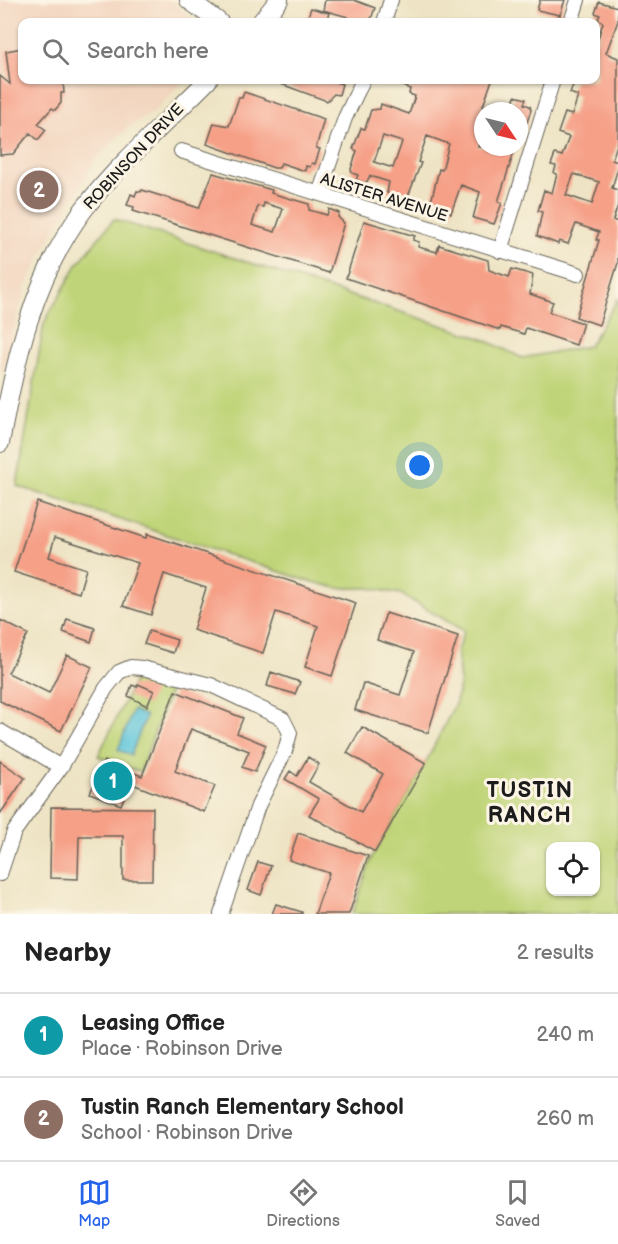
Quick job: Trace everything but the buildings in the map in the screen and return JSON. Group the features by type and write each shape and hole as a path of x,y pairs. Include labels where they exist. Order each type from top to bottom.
{"street":[{"path":"189,0 214,18"},
{"path":"264,18 279,0"},
{"path":"385,18 391,0"},
{"path":"572,18 578,0"},
{"name":"ROBINSON DRIVE","path":"0,443 27,321 42,282 61,246 84,209 204,84"},
{"path":"319,194 345,118 361,84"},
{"path":"500,251 552,84"},
{"name":"ALISTER AVENUE","path":"182,151 578,274"},
{"path":"0,874 14,832 61,767 106,688 119,672 131,667 211,685 283,719 290,733 285,751 258,806 221,914"},
{"path":"0,731 61,767"}],"shaded area":[{"path":"0,0 170,0 192,18 18,18 18,84 181,84 151,114 128,127 96,159 59,221 26,286 1,376"}],"green space":[{"path":"114,219 481,338 522,358 589,346 618,299 618,914 352,914 371,859 423,768 456,702 460,682 457,651 464,631 401,594 369,588 337,588 305,580 17,486 44,323 77,265"},
{"path":"135,679 171,688 140,772 98,756"}],"water":[{"path":"133,710 146,716 131,755 118,750"}],"place":[{"name":"Tustin Ranch Elementary School","path":"39,190"},
{"name":"Leasing Office","path":"113,781"}],"district":[{"name":"TUSTIN RANCH","path":"530,802"}]}
